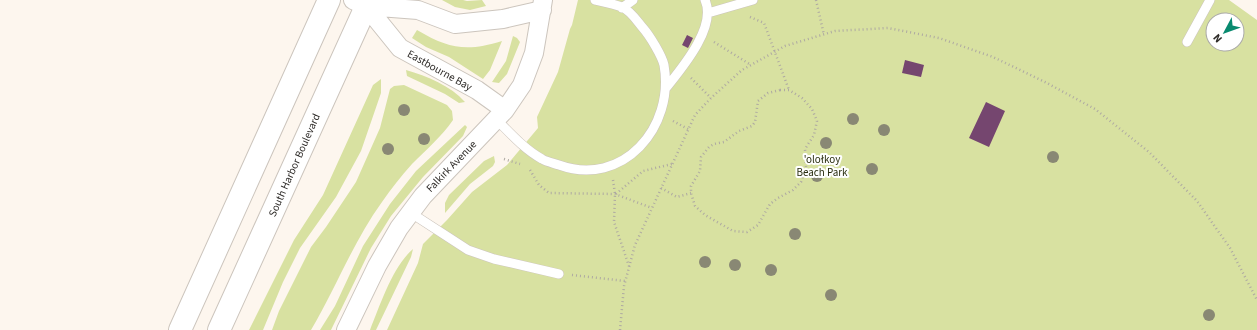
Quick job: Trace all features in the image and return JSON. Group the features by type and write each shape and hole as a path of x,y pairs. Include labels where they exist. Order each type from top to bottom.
{"main road":[{"path":"180,330 328,0"},
{"name":"South Harbor Boulevard","path":"219,330 363,2"}],"street":[{"path":"363,2 418,10 455,24 503,19 543,5"},
{"name":"Eastbourne Bay","path":"363,2 400,48 477,90 500,114"},
{"name":"Falkirk Avenue","path":"346,330 377,266 399,228 423,196 500,114 522,86 534,53 543,5"}],"lane":[{"path":"500,114 519,142 542,160 568,169 587,170 611,166 630,156 649,137 661,114 666,88 664,64 649,35 633,16 622,8 595,0"},
{"path":"622,8 633,0"},
{"path":"666,88 693,52 707,23 708,13 705,0"},
{"path":"708,13 753,0"},
{"path":"1187,42 1210,0"},
{"path":"411,213 468,250 494,259 559,274"}],"path":[{"path":"816,0 824,35"},
{"path":"746,17 752,16 764,23 789,90"},
{"path":"620,330 625,281 635,245 695,115 711,98 742,70 785,46 836,31 888,28 939,38 992,57 1045,82 1095,109 1149,152 1197,201 1230,248 1257,300"},
{"path":"701,36 710,39 751,65"},
{"path":"780,90 789,90 802,98 812,109 817,121 814,135 805,149 806,167 801,182 793,190 770,204 758,225 747,232 733,231 705,215 695,206 691,193 691,186 700,171 701,157 709,147 714,144 724,142 739,131 752,126 755,122 758,101 768,93 780,90"},
{"path":"661,114 688,129"},
{"path":"504,159 522,164"},
{"path":"615,194 644,171 672,164"},
{"path":"528,166 539,185 549,193 615,194 652,208"},
{"path":"611,166 615,194 614,222 629,267"},
{"path":"661,188 677,196 691,193"},
{"path":"559,274 625,281"}],"green space":[{"path":"442,0 482,0 486,6 470,10 455,7"},
{"name":"'olołkoy Beach Park","path":"578,0 1229,0 1257,20 1257,330 387,330 418,263 423,244 472,192 507,165 538,128 537,117 558,72"},
{"path":"417,30 439,41 458,47 478,47 502,41 490,70 483,79 449,57 426,47 412,38"},
{"path":"513,36 520,42 507,74 499,83 492,82 506,61"},
{"path":"406,70 422,75 446,86 465,102 459,103 445,94 407,76"},
{"path":"381,79 381,93 361,151 336,197 300,248 283,282 263,330 249,330 294,240 323,195 373,85"},
{"path":"404,85 447,105 452,111 453,120 439,137 404,173 372,217 353,249 329,298 311,330 272,330 279,311 311,247 356,182 380,128 390,89 394,86"},
{"path":"465,125 467,127 463,136 423,177 391,216 371,248 331,330 320,330 335,306 363,246 390,204 416,171"},
{"path":"494,156 495,162 493,166 470,184 445,213 445,203 449,195 484,161"},
{"path":"413,249 411,257 376,330 370,330 393,276 399,265"}],"building":[{"path":"687,35 693,38 688,48 682,45"},
{"path":"905,60 924,65 921,77 902,73"},
{"path":"986,102 1005,111 989,147 969,138"}]}
